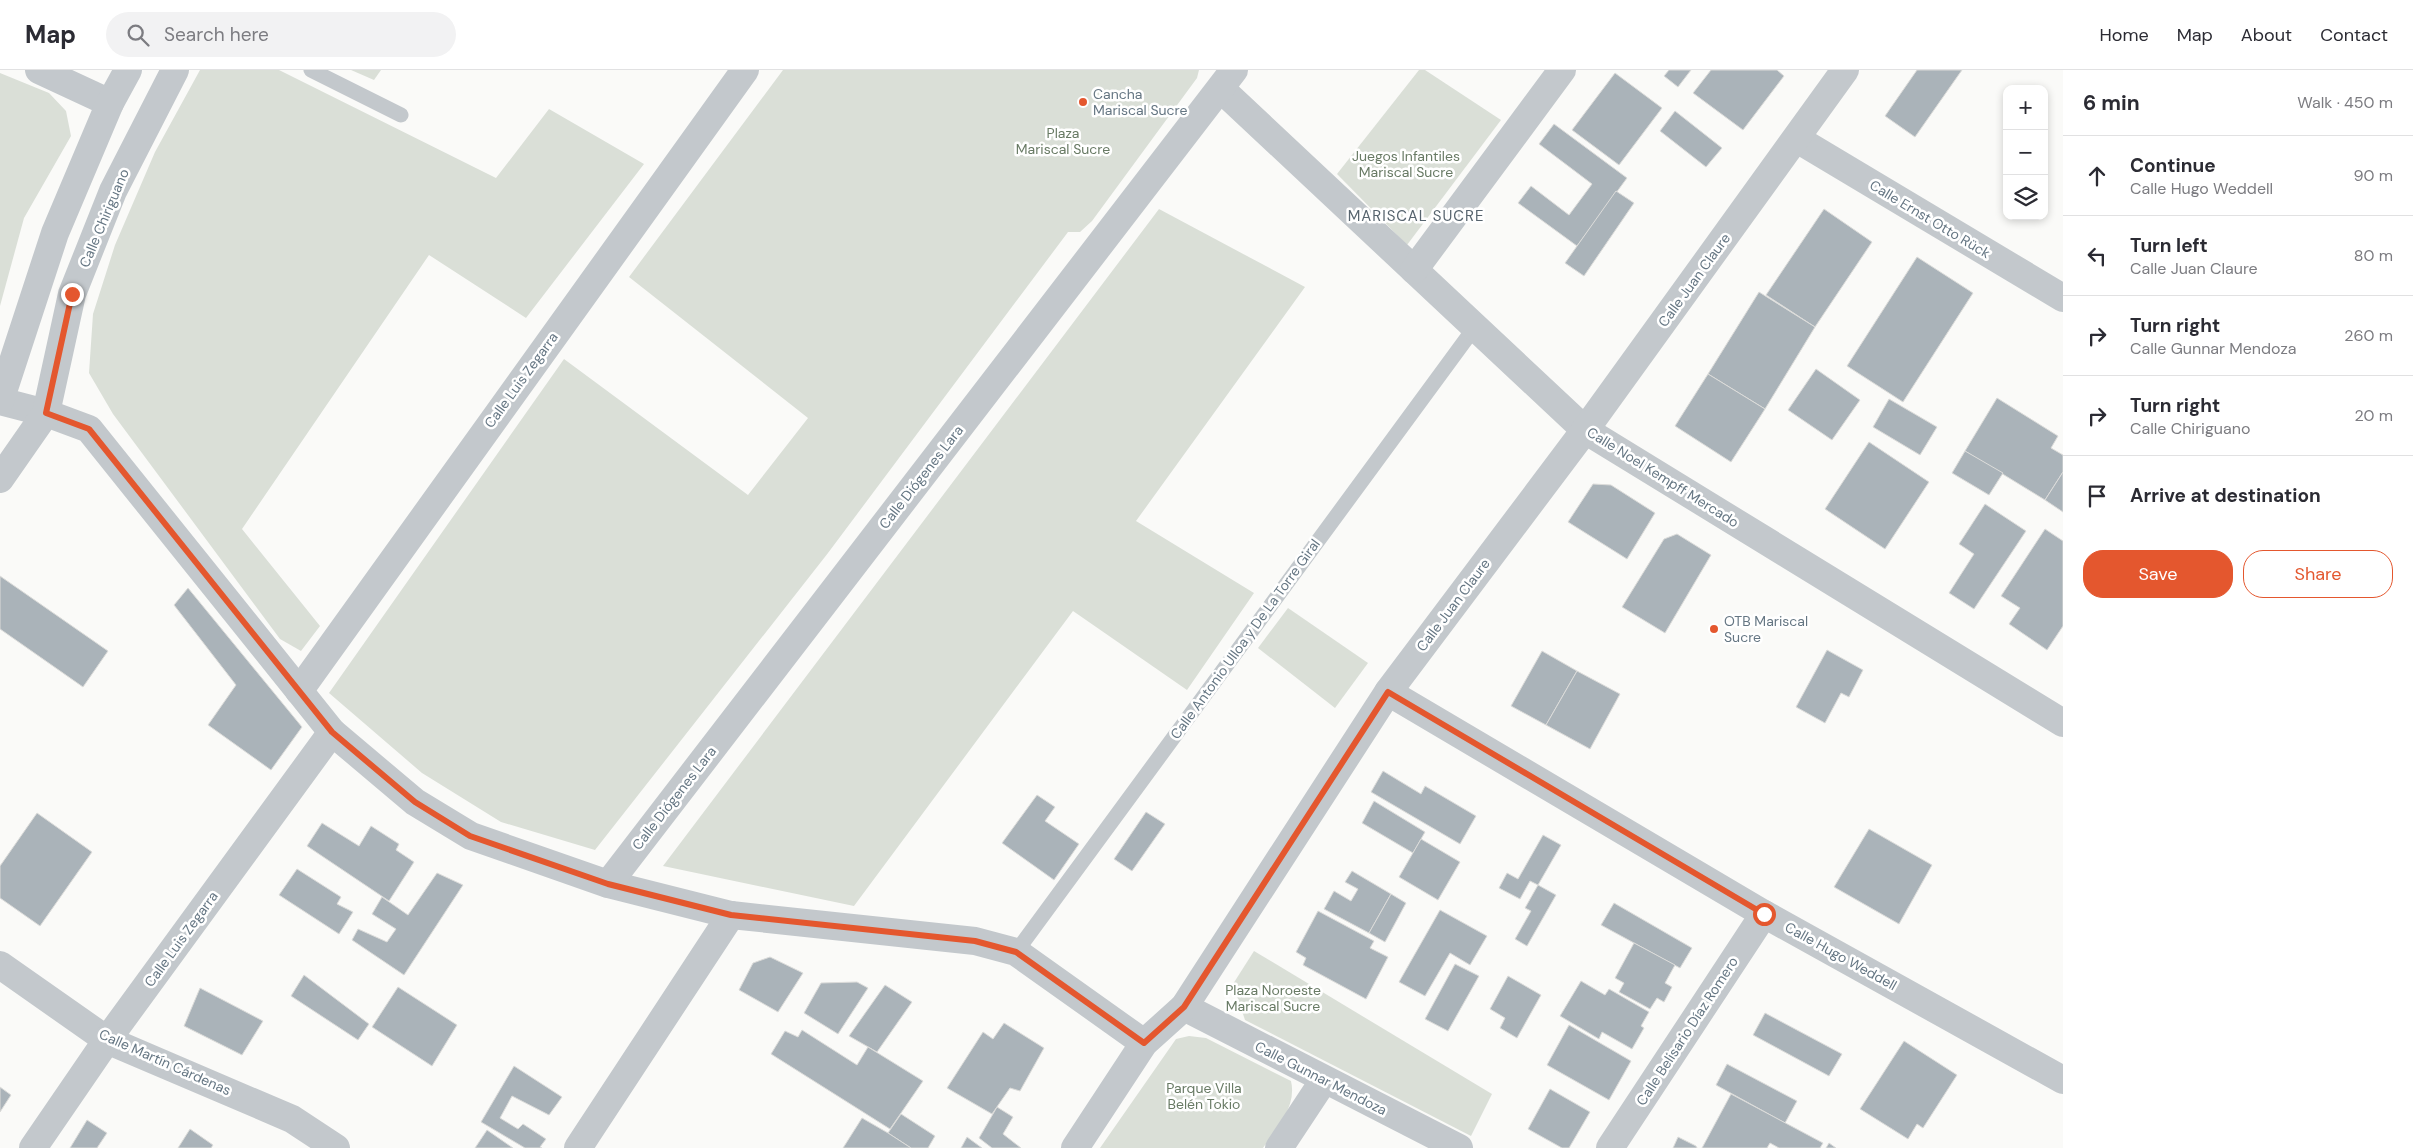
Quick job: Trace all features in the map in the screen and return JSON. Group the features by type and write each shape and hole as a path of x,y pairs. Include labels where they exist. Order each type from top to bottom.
{"street":[{"path":"40,70 110,103"},
{"path":"128,70 110,103 55,233 0,401 46,413 89,429 332,732 415,802 470,836 608,884 731,915 975,941 1016,952 1144,1043"},
{"name":"Calle Chiriguano","path":"0,479 46,413 72,294 113,191 175,70"},
{"name":"Calle Luis Zegarra","path":"298,691 745,70"},
{"path":"1414,270 1562,70"},
{"name":"Calle Juan Claure","path":"1075,1148 1144,1043 1184,1007 1388,692 1585,430 1845,70"},
{"name":"Calle Noel Kempff Mercado","path":"1228,80 1414,270 1585,430 2063,723"},
{"name":"Calle Diógenes Lara","path":"608,884 1228,80"},
{"name":"Calle Ernst Otto Rück","path":"1797,139 2063,298"},
{"name":"Calle Hugo Weddell","path":"1388,692 1764,914 2063,1080"},
{"name":"Calle Luis Zegarra","path":"33,1148 107,1040 332,732"},
{"name":"Calle Belisario Díaz Romero","path":"1610,1148 1764,914"},
{"path":"578,1148 731,915"},
{"name":"Calle Martín Cárdenas","path":"0,965 107,1040 292,1119 336,1148"},
{"name":"Calle Gunnar Mendoza","path":"1184,1007 1459,1148"},
{"path":"1279,1148 1324,1080"}],"lane":[{"path":"310,70 401,115"},
{"name":"Calle Antonio Ulloa y De La Torre Giral","path":"1016,952 1476,327"}],"green space":[{"path":"200,70 279,70 496,178 549,109 644,164 526,318 429,255 242,529 320,626 301,651 280,639 113,414 89,373 93,314 115,245 155,152"},
{"path":"351,70 381,70 374,80"},
{"name":"Plaza Mariscal Sucre","path":"783,70 1199,70 1197,78 1092,221 1080,232 1068,232 828,553 595,850 501,822 422,773 329,693 564,359 748,495 808,418 629,277"},
{"name":"Juegos Infantiles Mariscal Sucre","path":"1419,70 1425,70 1501,120 1407,245 1337,174"},
{"path":"0,73 49,93 66,111 71,136 24,218 0,306"},
{"path":"1159,209 1305,287 1136,521 1254,593 1187,690 1073,611 854,906 663,866"},
{"path":"1288,608 1368,663 1335,708 1258,648"},
{"name":"Plaza Noroeste Mariscal Sucre","path":"1254,951 1492,1094 1471,1136 1245,1020 1233,984"},
{"name":"Parque Villa Belén Tokio","path":"1189,1036 1206,1038 1291,1081 1291,1099 1288,1108 1280,1124 1263,1148 1100,1148 1176,1039"}],"building":[{"path":"1669,70 1691,70 1678,87 1664,76"},
{"path":"1711,70 1777,70 1784,76 1743,130 1693,93"},
{"path":"1917,70 1962,70 1915,137 1885,116"},
{"path":"1615,73 1662,108 1619,165 1572,130"},
{"path":"1675,111 1722,148 1706,167 1660,131"},
{"path":"1554,124 1627,178 1577,246 1518,203 1531,186 1569,215 1592,184 1539,144"},
{"path":"1616,191 1634,203 1584,276 1565,263"},
{"path":"1824,209 1872,242 1815,327 1766,295"},
{"path":"1917,257 1973,293 1903,402 1847,366"},
{"path":"1759,292 1815,327 1765,409 1708,374"},
{"path":"1816,369 1860,400 1832,440 1788,410"},
{"path":"1708,374 1765,409 1731,462 1675,426"},
{"path":"1997,398 2058,436 2051,448 2063,455 2063,472 2045,500 1965,451"},
{"path":"1889,399 1937,427 1920,455 1873,427"},
{"path":"1869,442 1929,482 1885,549 1825,509"},
{"path":"1965,451 2003,473 1989,495 1952,473"},
{"path":"2063,472 2063,512 2045,500"},
{"path":"1593,484 1611,485 1655,513 1627,559 1568,522"},
{"path":"1985,504 2026,531 1974,609 1949,593 1974,554 1959,544"},
{"path":"2045,529 2063,541 2063,626 2047,650 2009,624 2020,608 2001,596"},
{"path":"1677,534 1711,555 1665,633 1622,607 1664,539"},
{"path":"0,576 108,651 83,687 0,629"},
{"path":"188,588 302,727 271,770 208,725 236,685 174,605"},
{"path":"1827,650 1863,670 1849,697 1841,693 1825,723 1796,707"},
{"path":"1542,651 1577,671 1546,725 1511,706"},
{"path":"1577,671 1620,694 1590,749 1546,725"},
{"path":"1383,771 1421,794 1425,786 1476,816 1460,844 1371,792"},
{"path":"1037,795 1055,807 1045,821 1079,844 1054,880 1002,843"},
{"path":"1374,801 1425,832 1413,853 1362,823"},
{"path":"1146,812 1165,824 1132,871 1114,859"},
{"path":"37,813 92,852 40,926 0,898 0,866"},
{"path":"322,823 359,846 371,826 399,844 396,850 414,862 389,901 307,846"},
{"path":"1869,829 1932,865 1899,924 1834,887"},
{"path":"1543,835 1561,845 1538,885 1530,881 1520,899 1499,888 1507,873 1518,879"},
{"path":"1421,839 1460,862 1438,900 1399,877"},
{"path":"297,869 341,897 337,904 353,912 339,934 279,895"},
{"path":"1352,871 1391,894 1369,933 1324,909 1334,891 1351,901 1358,889 1345,882"},
{"path":"437,873 463,885 404,975 352,940 358,929 387,942 396,929 372,914 382,897 408,915"},
{"path":"1538,885 1556,895 1527,946 1515,939 1531,911 1525,908"},
{"path":"1391,894 1406,903 1385,942 1369,933"},
{"path":"1614,903 1692,948 1680,968 1601,925"},
{"path":"1440,910 1487,936 1470,965 1450,953 1425,996 1399,982"},
{"path":"1318,911 1374,941 1370,948 1388,957 1366,999 1303,965 1306,958 1296,952"},
{"path":"1634,943 1675,965 1665,983 1672,987 1664,1002 1657,998 1650,1009 1619,992 1624,983 1615,978"},
{"path":"770,957 803,973 778,1012 739,990 753,963"},
{"path":"1455,964 1479,976 1448,1031 1425,1019"},
{"path":"304,975 369,1024 358,1040 291,996"},
{"path":"1508,976 1541,995 1517,1038 1500,1028 1505,1018 1490,1009"},
{"path":"1581,981 1605,995 1609,989 1649,1012 1641,1026 1644,1028 1632,1049 1602,1032 1599,1039 1560,1016"},
{"path":"857,982 868,988 838,1034 804,1013 821,983"},
{"path":"885,985 912,1002 877,1052 849,1036"},
{"path":"398,987 457,1025 432,1066 372,1027"},
{"path":"200,988 263,1021 242,1055 184,1026"},
{"path":"1765,1013 1842,1054 1829,1076 1753,1035"},
{"path":"1004,1023 1044,1048 1020,1091 1010,1088 992,1114 947,1088 983,1032 993,1039"},
{"path":"1569,1025 1631,1061 1609,1100 1547,1065"},
{"path":"802,1030 857,1065 868,1047 923,1081 890,1129 771,1054 785,1031 798,1037"},
{"path":"1904,1041 1957,1075 1923,1128 1917,1124 1908,1139 1860,1109"},
{"path":"1727,1064 1797,1101 1785,1123 1716,1085"},
{"path":"514,1066 562,1097 549,1115 512,1096 500,1118 518,1129 523,1124 546,1139 540,1147 542,1148 525,1148 481,1122"},
{"path":"0,1087 11,1095 0,1112"},
{"path":"1550,1089 1590,1112 1569,1148 1562,1148 1528,1129"},
{"path":"1731,1094 1823,1143 1820,1148 1779,1148 1770,1143 1767,1148 1702,1148"},
{"path":"997,1107 1013,1117 1003,1134 1021,1148 992,1148 979,1138"},
{"path":"901,1114 935,1136 928,1148 911,1148 888,1133"},
{"path":"862,1118 888,1133 911,1148 843,1148"},
{"path":"87,1120 107,1133 97,1148 70,1148"},
{"path":"190,1129 213,1145 211,1148 178,1148"},
{"path":"487,1130 513,1148 475,1148"},
{"path":"967,1137 982,1148 961,1148"},
{"path":"1678,1137 1696,1146 1697,1148 1673,1148"},
{"path":"1829,1143 1836,1148 1826,1148"}],"place":[{"name":"Cancha Mariscal Sucre","path":"1083,102"},
{"name":"OTB Mariscal Sucre","path":"1714,629"}],"district":[{"name":"MARISCAL SUCRE","path":"1416,216"}],"route":[{"path":"72,294 46,413 89,429 332,732 415,802 470,836 608,884 731,915 975,941 1016,952 1144,1043 1184,1007 1388,692 1764,914"}]}
